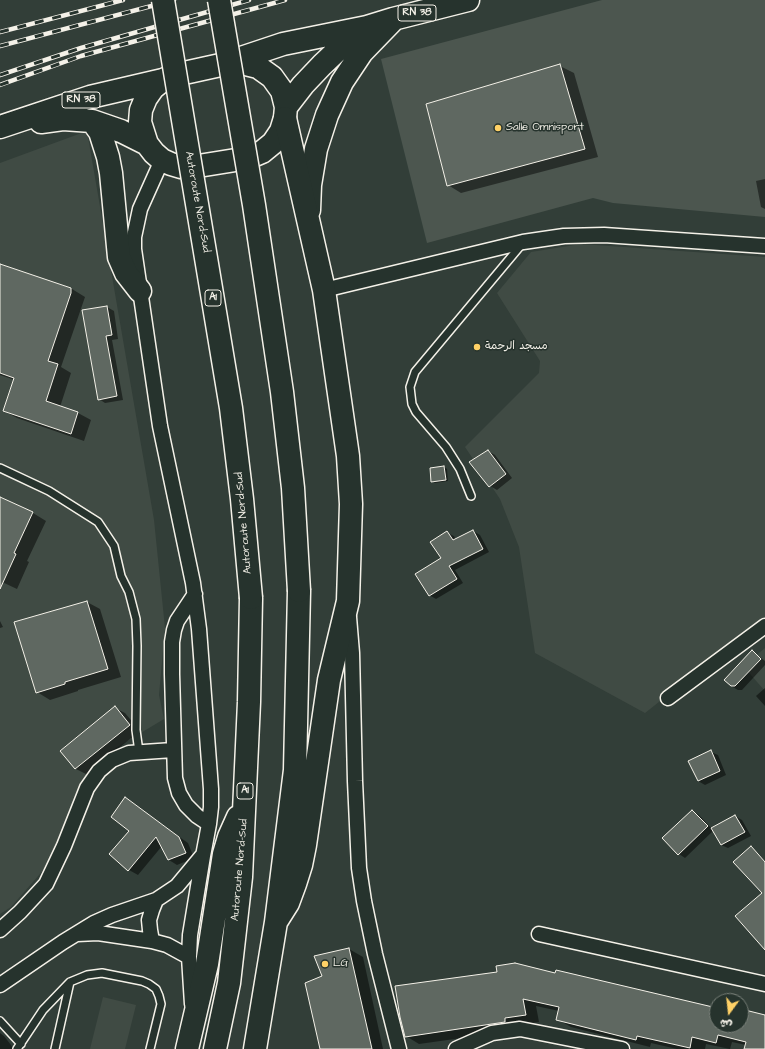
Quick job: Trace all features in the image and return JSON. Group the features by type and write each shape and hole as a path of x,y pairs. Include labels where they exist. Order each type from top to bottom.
{"main road":[{"name":"Autoroute Nord-Sud","path":"163,0 231,408 242,499 251,598 249,702 241,877 228,983 215,1049"},
{"path":"219,0 254,205 282,392 293,488 300,591 295,770 276,922 255,1049"},
{"name":"RN 38","path":"226,64 283,44 367,27 468,0"},
{"path":"309,221 310,185 316,149 327,115 342,82 362,52 393,19"},
{"name":"RN 38","path":"286,113 303,85 342,46 367,27"},
{"path":"276,922 288,903 301,865 329,680 348,601 351,504 348,456 324,290 282,91 272,77 258,67 242,63 226,64 175,75 163,80 153,88 146,98 141,110 140,122 142,133 147,144 162,160 181,167 192,167 248,158 262,152 273,143 281,132 286,113"},
{"name":"RN 38","path":"0,127 90,97 163,80"},
{"name":"RN 38","path":"0,127 63,119 92,121 121,131 147,144"},
{"path":"92,121 100,132 108,157 111,173 119,257 126,273 140,291"},
{"path":"187,1049 207,964 224,854 236,821 244,806"}],"street":[{"path":"162,160 140,209 134,237 134,249 160,426 195,594 199,629 211,790 209,824 192,915 188,957 194,1020"},
{"path":"324,290 523,242 564,236 604,235 765,246"},
{"path":"195,594 177,621 172,642 173,750 175,778 179,793 186,806 209,824"},
{"path":"348,601 352,653 359,868 375,954 399,1049"},
{"path":"668,698 765,626"},
{"path":"0,930 20,912 46,884 64,846 87,788 99,771 112,760 129,753 173,750"},
{"path":"0,985 75,934 94,923 112,914 156,900 177,886 202,856"},
{"path":"152,940 150,920 156,900"},
{"path":"75,934 98,933 152,940 167,945 188,957"},
{"path":"540,934 765,984"},
{"path":"456,1049 492,1033 520,1029 622,1049"}],"lane":[{"path":"471,496 460,469 446,447 416,412 411,400 410,387 415,372 523,242"},
{"path":"0,468 49,491 98,522 114,546 136,619 138,646 136,730 139,752"},
{"path":"0,1020 19,1047 43,1010 70,982 87,975 102,973 142,981 156,989 160,1004 150,1049"},
{"path":"55,1049 70,982"}],"shaded area":[{"path":"602,0 765,0 765,217 613,203 593,198 427,243 381,59"},
{"path":"87,131 154,520 165,628 159,695 164,719 109,752 97,761 75,794 53,859 11,907 0,914 0,163"},
{"path":"581,244 765,257 765,618 645,713 535,653 519,547 500,499 465,447 539,373 540,361 497,293 531,252"},
{"path":"765,648 765,691 743,666"},
{"path":"103,997 136,1005 125,1049 90,1049"}],"building":[{"path":"560,64 585,149 447,186 426,104"},
{"path":"0,264 71,288 71,293 48,361 58,364 46,401 78,412 71,434 3,411 14,378 0,373"},
{"path":"107,306 112,335 106,336 117,396 98,400 82,310"},
{"path":"488,450 506,474 489,487 469,462"},
{"path":"444,466 446,480 431,482 430,468"},
{"path":"0,497 33,512 14,553 16,554 0,589"},
{"path":"473,530 483,549 449,566 457,579 429,596 415,574 441,558 430,542 447,531 453,540"},
{"path":"87,601 108,669 65,682 65,684 36,693 14,622"},
{"path":"752,650 761,659 735,686 731,686 724,680"},
{"path":"115,706 130,725 75,769 60,751"},
{"path":"711,750 720,771 698,781 688,761"},
{"path":"125,797 179,837 186,853 168,860 156,837 128,871 109,854 129,831 111,817"},
{"path":"692,810 708,826 678,855 662,838"},
{"path":"735,815 745,832 721,845 711,828"},
{"path":"751,846 765,862 765,950 735,916 762,893 733,862"},
{"path":"349,948 372,1049 320,1049 305,983 322,976 314,956"},
{"path":"515,963 555,973 556,970 709,1006 709,1033 749,1033 749,1011 765,1015 765,1049 744,1049 746,1042 718,1035 716,1043 692,1037 690,1048 637,1036 636,1040 556,1020 559,1007 523,999 526,1015 505,1018 505,1022 405,1037 395,986 497,972 496,966"}],"railway":[{"path":"0,32 123,0"},
{"path":"0,46 174,0"},
{"path":"0,75 81,48 249,0"},
{"path":"0,85 81,56 285,0"}],"place":[{"name":"Salle Omnisport","path":"498,128"},
{"name":"مسجد الرحمة","path":"477,347"},
{"name":"LG","path":"325,964"}]}
